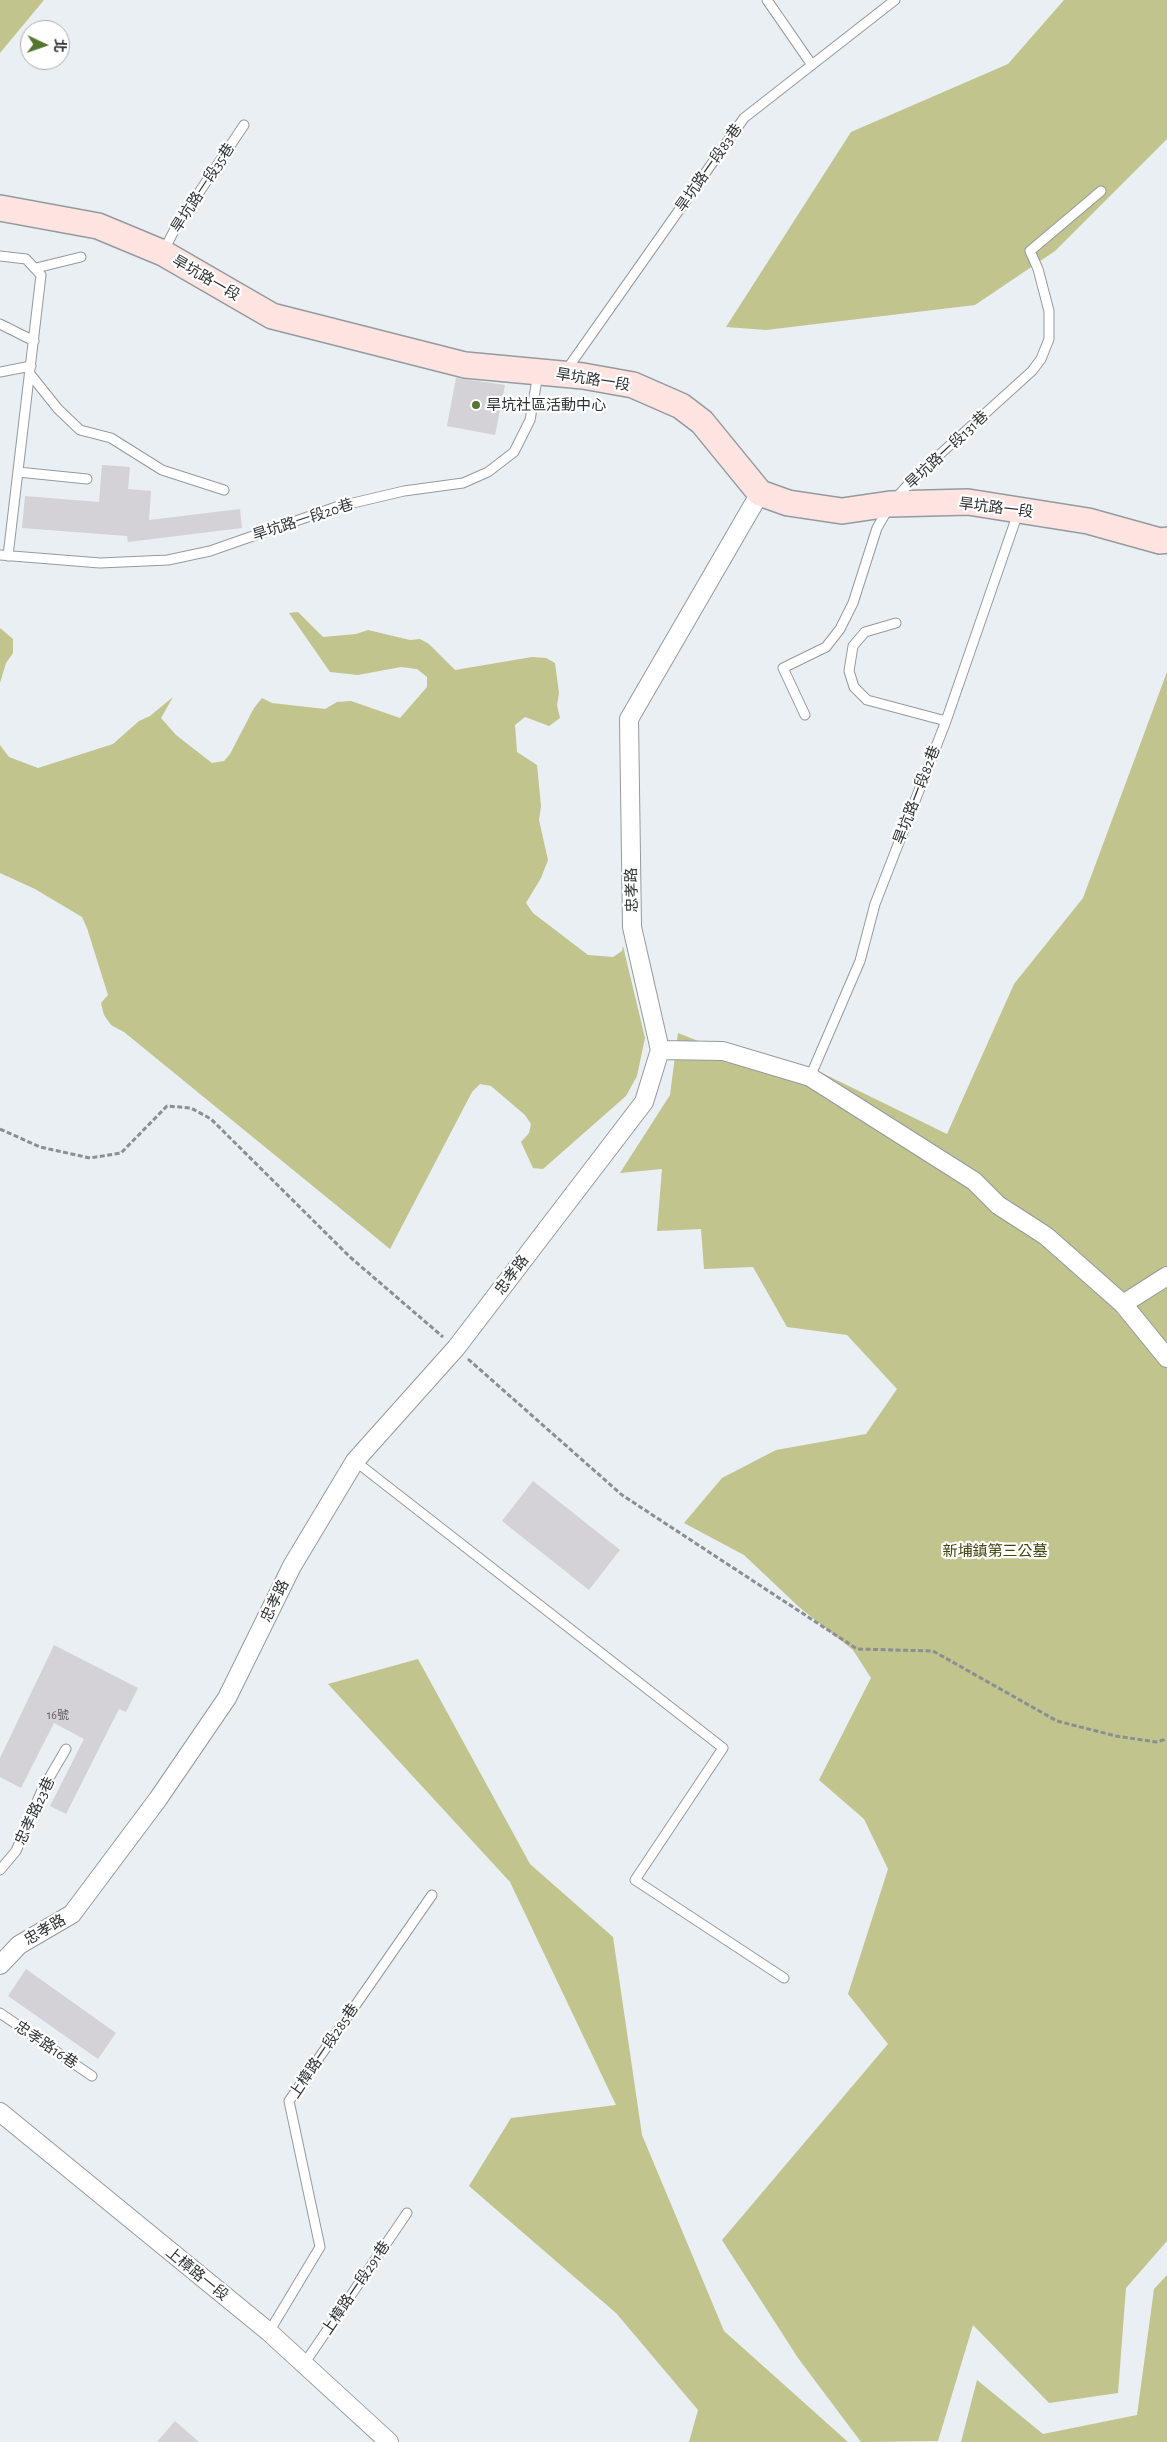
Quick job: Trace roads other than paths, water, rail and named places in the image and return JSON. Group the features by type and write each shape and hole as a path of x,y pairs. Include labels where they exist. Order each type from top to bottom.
{"street":[{"name":"旱坑路一段","path":"0,208 98,226 163,253 272,316 465,365 564,374 633,385 681,406 702,422 760,493 788,503 842,511 890,504 968,502 1088,521 1160,541 1167,540"},
{"name":"忠孝路","path":"0,1965 19,1945 72,1914 158,1799 227,1698 292,1566 355,1461 456,1348 644,1102 660,1050 632,927 629,719 760,493"},
{"path":"660,1050 723,1051 810,1077 974,1181 998,1204 1046,1236 1123,1304 1167,1358"},
{"path":"1123,1304 1167,1276"},
{"name":"上樟路一段","path":"0,2112 269,2332 389,2442"}],"lane":[{"path":"767,0 812,65"},
{"name":"旱坑路一段83巷","path":"564,374 744,118 895,0"},
{"name":"旱坑路一段35巷","path":"163,253 176,226 244,125"},
{"name":"旱坑路一段131巷","path":"805,715 783,668 826,647 840,629 853,603 877,528 890,504 917,475 1032,371 1041,359 1049,339 1049,311 1038,269 1030,251 1101,191"},
{"path":"0,256 26,258 42,275 18,472 4,555"},
{"path":"36,268 81,257"},
{"path":"0,324 34,341"},
{"path":"0,372 30,370"},
{"path":"30,370 58,409 80,430 111,438 162,470 224,490"},
{"name":"旱坑路一段20巷","path":"4,555 100,563 168,560 210,551 336,507 404,491 463,483 488,472 514,452 530,420 538,372"},
{"path":"18,472 88,478"},
{"name":"旱坑路一段82巷","path":"810,1077 860,961 875,904 946,721 1019,510"},
{"path":"896,623 865,632 853,646 849,671 854,687 867,700 946,721"},
{"path":"355,1461 723,1748 635,1880 784,1978"},
{"name":"忠孝路23巷","path":"0,1870 16,1850 42,1790 66,1749"},
{"name":"上樟路一段285巷","path":"269,2332 320,2247 289,2101 432,1895"},
{"name":"忠孝路16巷","path":"0,2013 92,2076"},
{"name":"上樟路一段291巷","path":"304,2364 407,2213"}],"place":[{"name":"旱坑社區活動中心","path":"476,405"}],"park label":[{"name":"新埔鎮第三公墓","path":"995,1551"}]}
